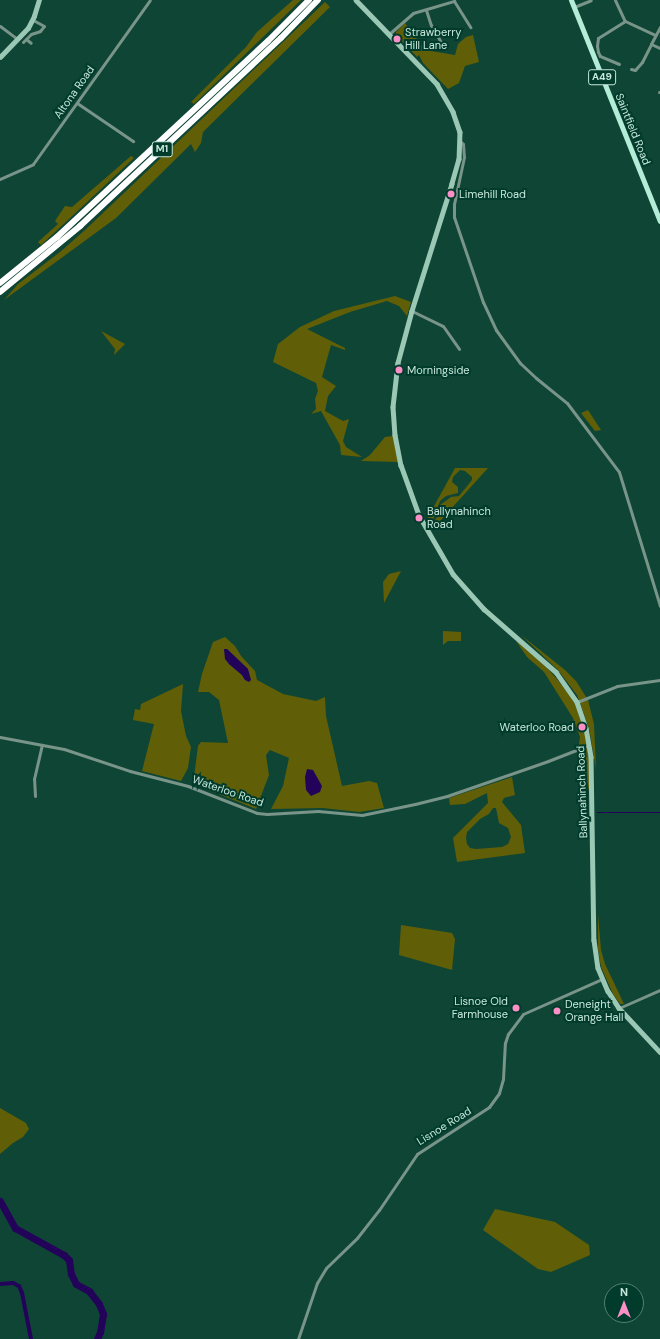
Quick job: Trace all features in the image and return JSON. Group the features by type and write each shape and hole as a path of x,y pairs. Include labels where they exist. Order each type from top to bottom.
{"highway":[{"name":"M1","path":"0,283 58,237 268,41 309,0"},
{"name":"M1","path":"0,292 80,226 281,38 318,0"}],"main road":[{"name":"Saintfield Road","path":"571,0 660,221"}],"street":[{"path":"0,57 17,40 33,20 38,0"},
{"name":"Altona Road","path":"0,179 33,164 150,0"},
{"name":"Ballynahinch Road","path":"356,0 441,89 457,122 460,141 459,159 412,311 398,363 393,407 398,451 406,483 416,508 443,559 466,590 484,610 552,668 577,702 586,728 591,765 594,940 598,968 602,979 619,1008 660,1052"},
{"path":"574,7 591,0"},
{"path":"615,0 625,21 655,35"},
{"path":"389,34 413,13 454,1 470,27"},
{"path":"426,10 441,42"},
{"path":"33,20 44,26"},
{"path":"598,38 625,21"},
{"path":"22,42 31,34 40,31 46,22"},
{"path":"0,26 17,40"},
{"path":"631,69 636,72 660,27"},
{"path":"429,35 436,32"},
{"path":"594,35 598,38"},
{"path":"598,38 598,52 600,56 619,64"},
{"path":"26,39 31,43"},
{"path":"651,44 660,48"},
{"path":"77,103 133,141"},
{"path":"460,141 463,144 464,157 454,204 454,217 489,316 496,330 520,363 567,403 619,472 660,606"},
{"path":"412,311 443,326 458,349"},
{"path":"577,702 618,686 660,680"},
{"name":"Waterloo Road","path":"0,738 64,749 130,770 188,786 257,813 318,811 351,814 386,810 447,796 589,745"},
{"path":"34,796 34,779 42,745"},
{"name":"Lisnoe Road","path":"298,1339 317,1283 326,1268 357,1238 380,1210 417,1154 489,1108 499,1092 503,1079 505,1044 508,1034 523,1014 602,979"},
{"path":"619,1008 660,990"}],"shaded area":[{"path":"293,0 301,0 194,104 191,102 246,47 257,32"},
{"path":"325,2 330,7 203,132 201,143 195,152 191,144 116,218 4,300 18,284 60,252 85,230"},
{"path":"405,23 425,50 455,55 458,44 466,37 473,35 479,62 465,66 459,83 448,89 423,63 419,55 417,57 396,35 396,32"},
{"path":"131,156 134,158 41,245 38,242 58,224 55,221 65,206 72,207"},
{"path":"395,296 411,302 407,316 399,306 387,301 350,312 307,329 345,348 345,350 331,345 322,377 336,386 328,396 325,411 343,421 349,419 343,441 346,447 362,457 341,455 340,445 321,411 311,414 316,409 315,399 318,391 316,383 273,362 278,344 300,327 334,311"},
{"path":"101,331 125,344 114,355 115,349"},
{"path":"588,410 601,430 595,431 581,413"},
{"path":"393,436 398,462 361,461 370,455 385,437"},
{"path":"455,468 488,468 431,531 430,528 437,517 440,505 451,497 459,496 472,480 472,477 465,471 460,470 453,477 452,482 458,487 458,493 446,496 440,501 433,520 430,523 428,522 427,519"},
{"path":"401,571 384,603 383,582 389,574"},
{"path":"443,631 461,632 461,641 448,641 443,645"},
{"path":"521,635 565,670 576,681 588,700 594,724 596,769 589,728 577,695 558,670"},
{"path":"225,637 235,646 241,656 255,671 257,680 283,694 316,701 325,697 326,716 342,786 369,781 377,783 384,808 359,812 323,808 271,809 283,786 289,758 270,750 266,755 269,775 256,809 196,785 194,777 198,746 201,742 228,743 219,700 209,692 198,692 202,674 213,642","holes":["224,649 227,649 248,669 245,680 242,675 229,664"]},
{"path":"516,641 536,656 549,670 568,692 576,706 586,735 589,758 589,791 579,745 580,737 573,718 544,672 527,657"},
{"path":"224,649 227,649 248,669 251,680 249,682 245,680 242,675 225,659"},
{"path":"183,684 181,711 186,736 191,747 188,768 181,781 142,771 154,724 133,720 135,709 140,710 141,704"},
{"path":"307,769 313,770 322,786 320,792 311,796 306,790 305,777"},
{"path":"512,777 515,795 504,798 502,802 521,825 525,853 457,862 453,838 488,803 487,793 465,804 450,805 449,798","holes":["493,808 496,808 499,823 508,828 511,837 508,844 502,847 470,848 467,844 467,832 480,819 489,814"]},
{"path":"598,914 601,950 605,964 624,1004 620,1004 613,994 601,967 598,949"},
{"path":"401,925 452,933 455,939 452,970 399,955"},
{"path":"0,1108 26,1123 29,1129 23,1137 0,1154"},
{"path":"495,1209 555,1222 589,1245 590,1255 551,1272 538,1269 483,1230"}],"waterway":[{"path":"597,812 660,812"},
{"path":"0,1201 15,1228 64,1255 69,1260 71,1274 76,1284 89,1291 99,1304 103,1314 100,1332 97,1339"},
{"path":"0,1284 13,1283 19,1286 22,1293 31,1339"}],"place":[{"name":"Strawberry Hill Lane","path":"397,39"},
{"name":"Limehill Road","path":"451,194"},
{"name":"Morningside","path":"399,370"},
{"name":"Ballynahinch Road","path":"419,518"},
{"name":"Waterloo Road","path":"582,727"},
{"name":"Lisnoe Old Farmhouse","path":"516,1008"},
{"name":"Deneight Orange Hall","path":"557,1011"}]}
